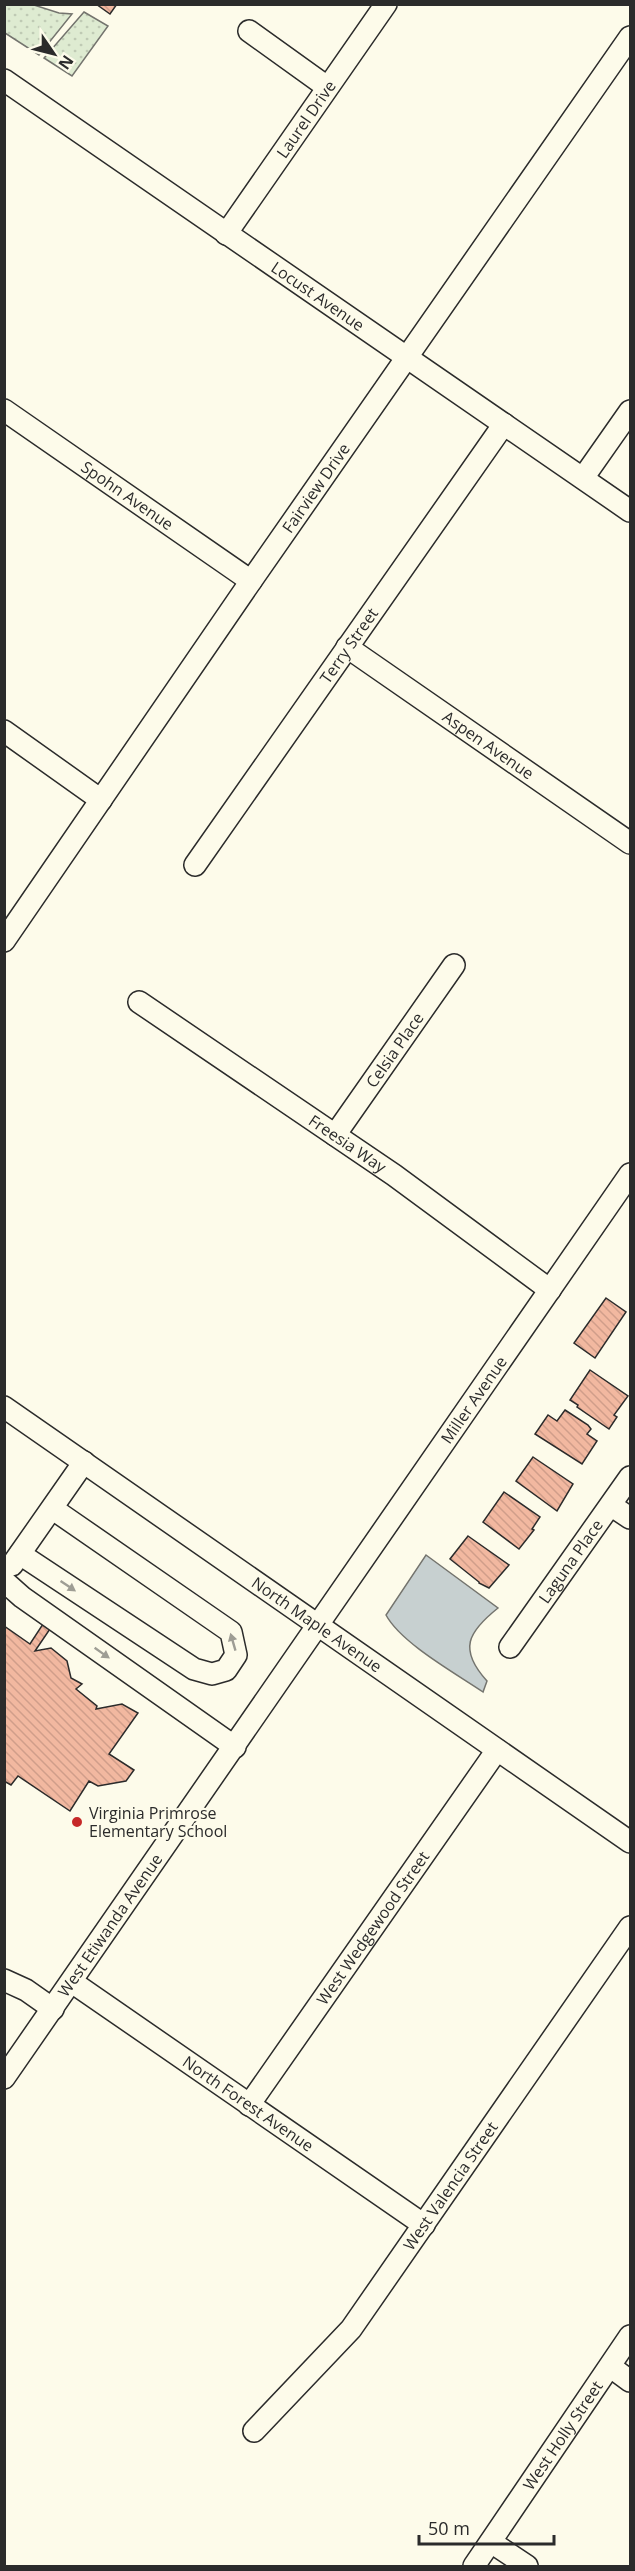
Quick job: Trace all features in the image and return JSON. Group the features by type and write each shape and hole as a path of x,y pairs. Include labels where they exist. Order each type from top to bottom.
{"street":[{"name":"Laurel Drive","path":"226,234 386,4"},
{"path":"249,31 327,87"},
{"name":"Fairview Drive","path":"4,941 251,581 630,37"},
{"name":"Locust Avenue","path":"4,80 406,359 630,511"},
{"name":"Spohn Avenue","path":"4,410 251,581"},
{"path":"583,478 630,411"},
{"name":"Terry Street","path":"195,865 504,424"},
{"name":"Aspen Avenue","path":"346,647 630,843"},
{"path":"4,731 101,800"},
{"name":"Celsia Place","path":"335,1135 454,965"},
{"name":"Freesia Way","path":"140,1002 394,1175 550,1290"},
{"name":"Miller Avenue","path":"319,1626 630,1174"},
{"name":"North Maple Avenue","path":"4,1407 630,1842"},
{"path":"84,1462 4,1580 22,1597 235,1747"},
{"name":"Laguna Place","path":"510,1647 612,1506 630,1477"},
{"path":"612,1506 630,1518"},
{"path":"20,1554 194,1669 212,1674 226,1670 236,1655 231,1632 53,1509"},
{"name":"West Etiwanda Avenue","path":"4,2078 319,1626"},
{"name":"West Wedgewood Street","path":"249,2105 497,1750"},
{"name":"West Valencia Street","path":"254,2431 351,2329 630,1927"},
{"path":"4,1980 26,1990 52,2009"},
{"name":"North Forest Avenue","path":"72,1982 424,2225"},
{"name":"West Holly Street","path":"474,2566 630,2336"},
{"path":"611,2367 630,2381"},
{"path":"491,2542 527,2566"}],"green space":[{"path":"4,5 34,5 59,13 72,14 39,55 5,33"},
{"path":"84,12 108,26 72,76 44,58"}],"shaded area":[{"path":"426,1555 498,1608 480,1625 470,1642 472,1659 487,1681 483,1692 416,1647 393,1626 386,1615"}],"building":[{"path":"96,4 117,4 110,14"},
{"path":"606,1298 626,1312 595,1358 574,1343"},
{"path":"590,1370 628,1396 614,1415 617,1417 609,1429 570,1400"},
{"path":"565,1410 588,1425 591,1429 587,1434 597,1441 582,1464 535,1434 548,1415 557,1421"},
{"path":"533,1457 573,1484 557,1511 516,1481"},
{"path":"504,1492 540,1517 532,1529 534,1530 519,1549 483,1522"},
{"path":"468,1536 509,1565 489,1588 479,1583 450,1559"},
{"path":"43,1624 50,1629 35,1651 51,1648 67,1661 71,1678 82,1684 76,1689 97,1706 96,1709 122,1704 138,1713 109,1754 134,1770 126,1781 98,1786 89,1781 70,1811 18,1776 11,1785 4,1781 4,1626 30,1644"}],"place":[{"name":"Virginia Primrose Elementary School","path":"77,1822"}]}
